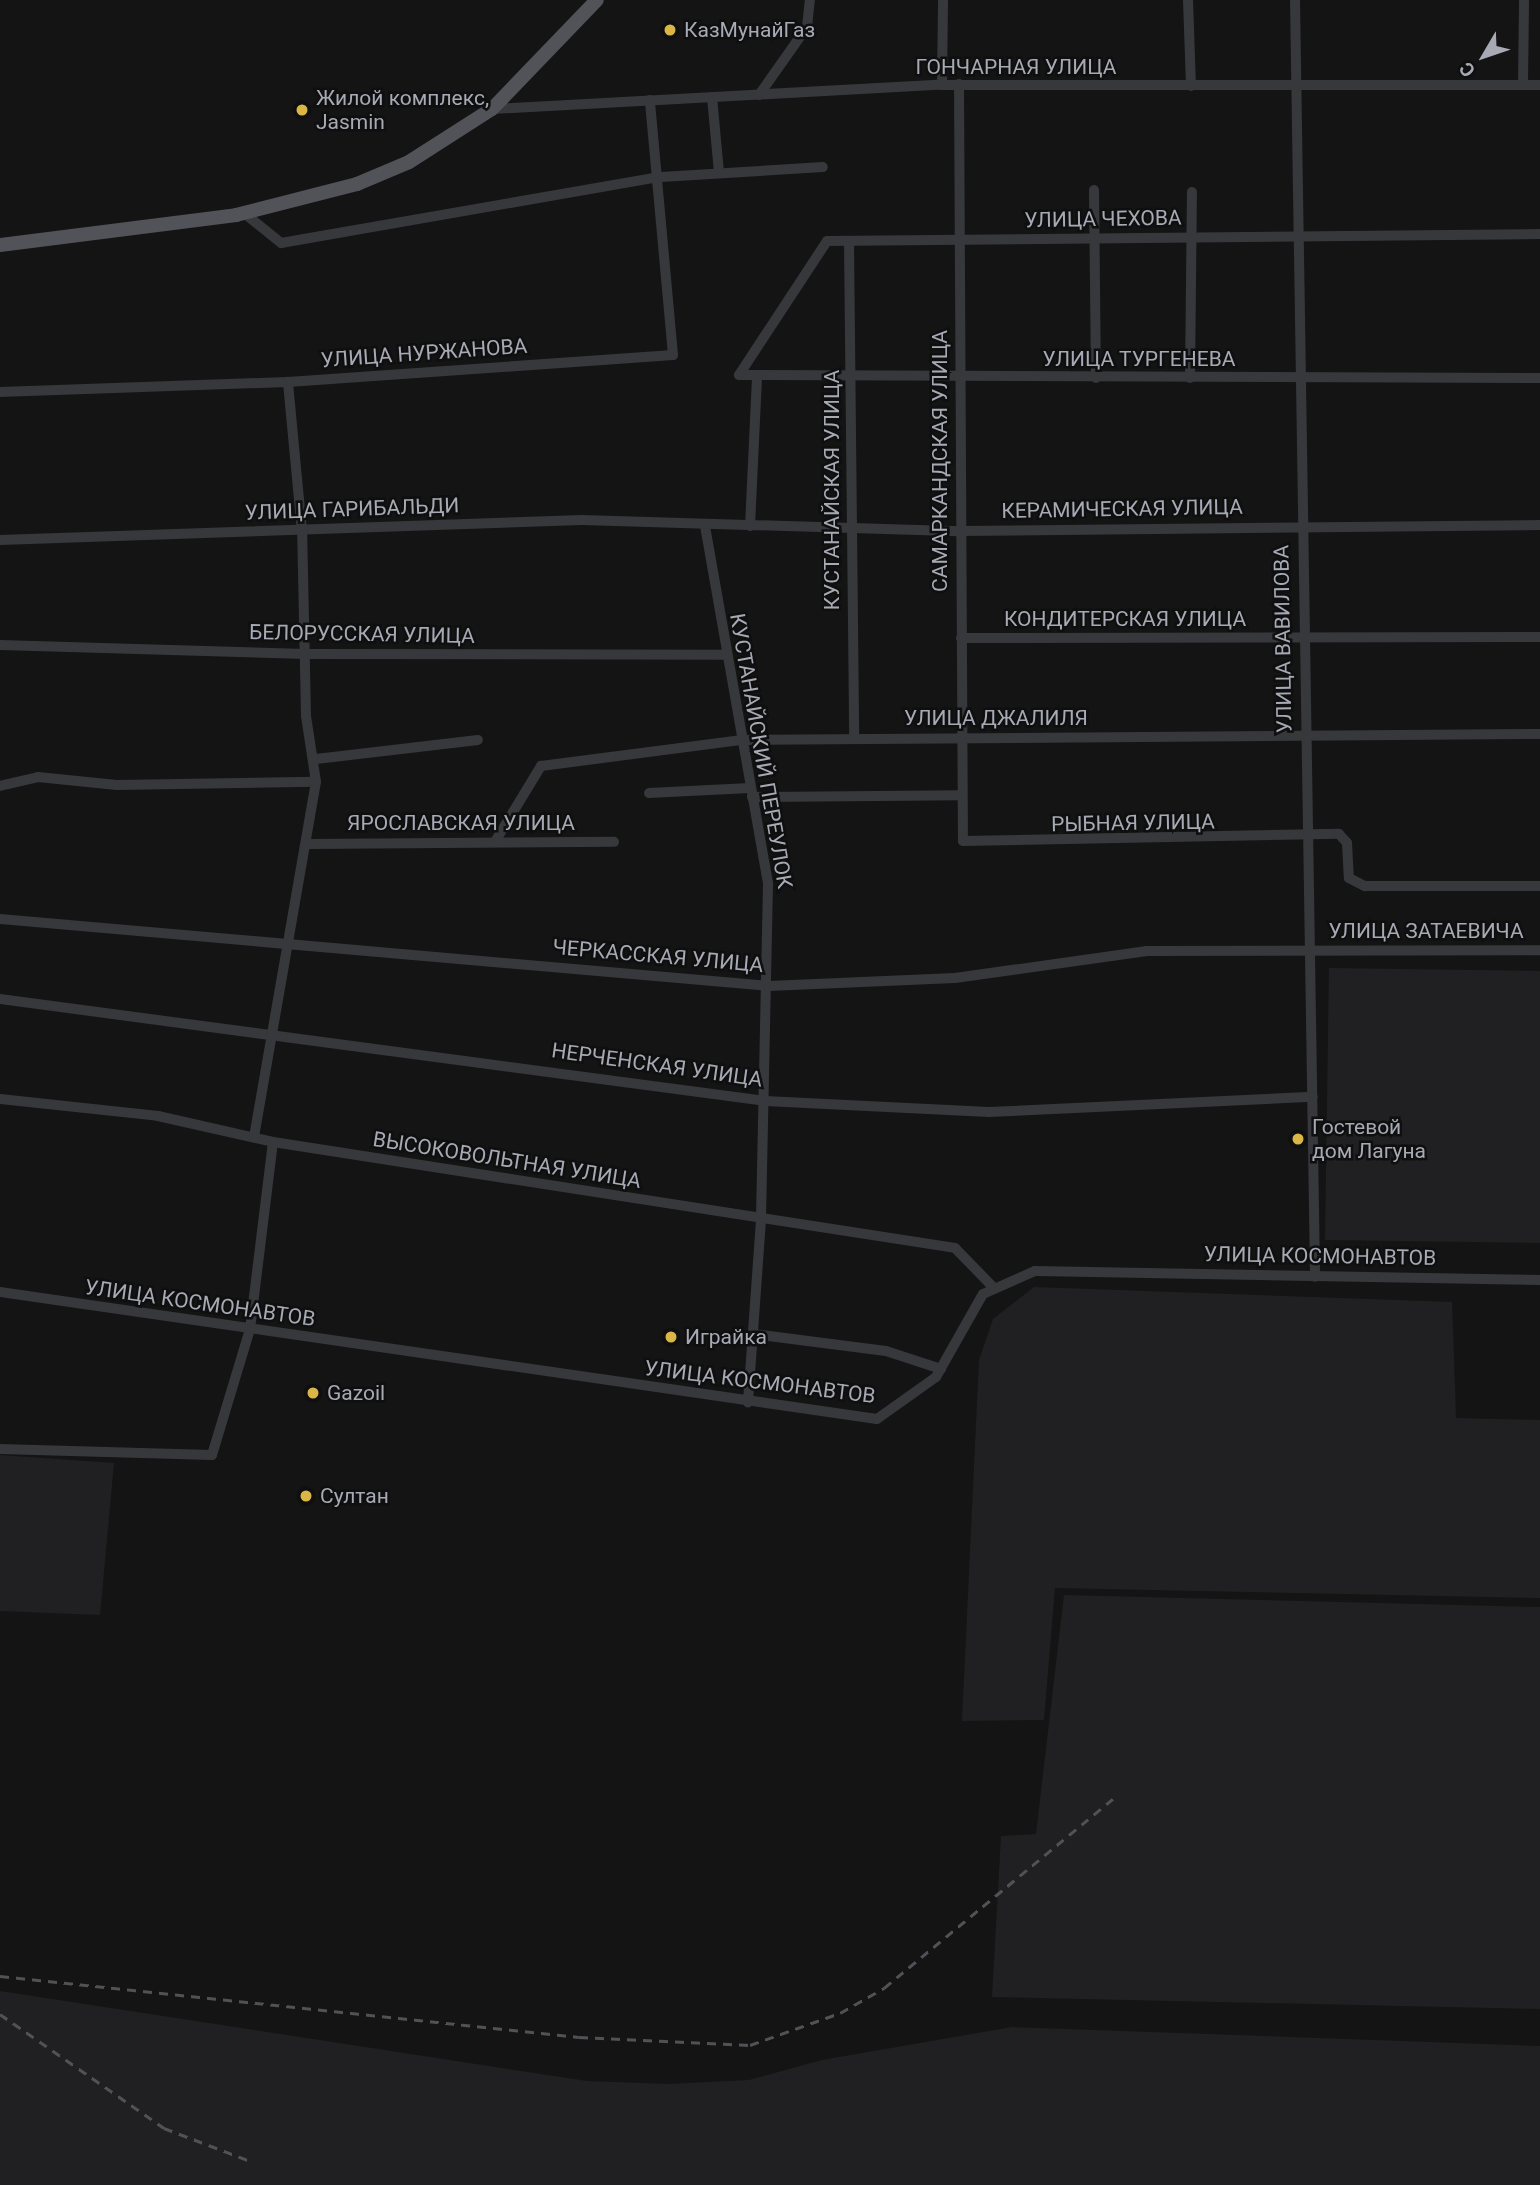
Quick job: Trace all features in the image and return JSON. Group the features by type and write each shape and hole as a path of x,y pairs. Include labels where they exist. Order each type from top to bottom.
{"main road":[{"path":"0,244 244,213 357,184 454,138 492,109 597,0"}],"street":[{"path":"759,95 807,27 810,0"},
{"path":"942,85 943,0"},
{"path":"1188,0 1191,86"},
{"name":"УЛИЦА ВАВИЛОВА","path":"1295,0 1300,525 1311,951 1315,1277"},
{"path":"1523,85 1524,0"},
{"name":"ГОНЧАРНАЯ УЛИЦА","path":"492,109 942,85 1540,85"},
{"name":"САМАРКАНДСКАЯ УЛИЦА","path":"959,85 962,838"},
{"path":"712,97 719,172"},
{"name":"УЛИЦА НУРЖАНОВА","path":"0,392 288,382 673,355 662,177 650,100"},
{"path":"244,213 281,243 662,177 823,167"},
{"path":"1094,190 1096,378"},
{"path":"1190,378 1192,192"},
{"name":"УЛИЦА ЧЕХОВА","path":"738,375 827,241 1540,234"},
{"name":"КУСТАНАЙСКАЯ УЛИЦА","path":"849,242 854,738"},
{"name":"УЛИЦА ТУРГЕНЕВА","path":"738,375 959,378 1540,378"},
{"path":"750,526 757,376"},
{"path":"254,1137 293,940 316,782 316,759 306,716 302,531 288,382"},
{"name":"УЛИЦА ГАРИБАЛЬДИ","path":"0,540 582,520 705,526"},
{"name":"КЕРАМИЧЕСКАЯ УЛИЦА","path":"705,526 959,531 1300,525 1540,525"},
{"name":"КУСТАНАЙСКИЙ ПЕРЕУЛОК","path":"705,526 724,655 768,884 769,986 761,1220 748,1403"},
{"name":"КОНДИТЕРСКАЯ УЛИЦА","path":"961,638 1540,637"},
{"name":"БЕЛОРУССКАЯ УЛИЦА","path":"0,645 306,654 724,655"},
{"name":"УЛИЦА ДЖАЛИЛЯ","path":"496,840 541,766 740,740 961,737 1305,739 1540,734"},
{"path":"316,759 478,740"},
{"path":"0,786 38,776 117,785 316,782"},
{"path":"649,793 962,795"},
{"name":"РЫБНАЯ УЛИЦА","path":"962,838 971,844 1345,839 1349,878 1365,886 1540,886"},
{"name":"ЯРОСЛАВСКАЯ УЛИЦА","path":"309,844 496,840 614,842"},
{"name":"ЧЕРКАССКАЯ УЛИЦА","path":"0,919 293,940 769,986 955,978 1147,951 1311,951"},
{"name":"УЛИЦА ЗАТАЕВИЧА","path":"1311,951 1540,950"},
{"name":"НЕРЧЕНСКАЯ УЛИЦА","path":"0,999 277,1031 765,1101 989,1112 1313,1097"},
{"name":"ВЫСОКОВОЛЬТНАЯ УЛИЦА","path":"0,1098 158,1116 273,1142 761,1220 956,1248 993,1287"},
{"path":"0,1449 212,1455 250,1329 273,1142"},
{"name":"УЛИЦА КОСМОНАВТОВ","path":"0,1292 748,1403 877,1419 908,1403 941,1369 993,1287 1035,1271 1074,1269 1315,1277 1540,1280"},
{"path":"753,1334 886,1351 941,1369"}],"shaded area":[{"path":"1329,968 1540,971 1540,1243 1325,1240"},
{"path":"1034,1287 1452,1302 1456,1418 1540,1420 1540,1598 1055,1588 1044,1720 962,1721 979,1360 993,1319"},
{"path":"0,1455 114,1463 100,1615 0,1611"},
{"path":"1064,1595 1540,1607 1540,2009 992,1997 1001,1836 1036,1834"},
{"path":"0,1991 587,2081 669,2084 749,2080 822,2060 1012,2027 1540,2046 1540,2185 0,2185"}],"railway":[{"path":"0,1976 579,2037 750,2045 840,2013 884,1988 1117,1795"},
{"path":"0,2014 164,2128 248,2160"}],"place":[{"name":"КазМунайГаз","path":"670,30"},
{"name":"Жилой комплекс, Jasmin","path":"302,110"},
{"name":"Гостевой дом Лагуна","path":"1298,1139"},
{"name":"Играйка","path":"671,1337"},
{"name":"Gazoil","path":"313,1393"},
{"name":"Султан","path":"306,1496"}]}
